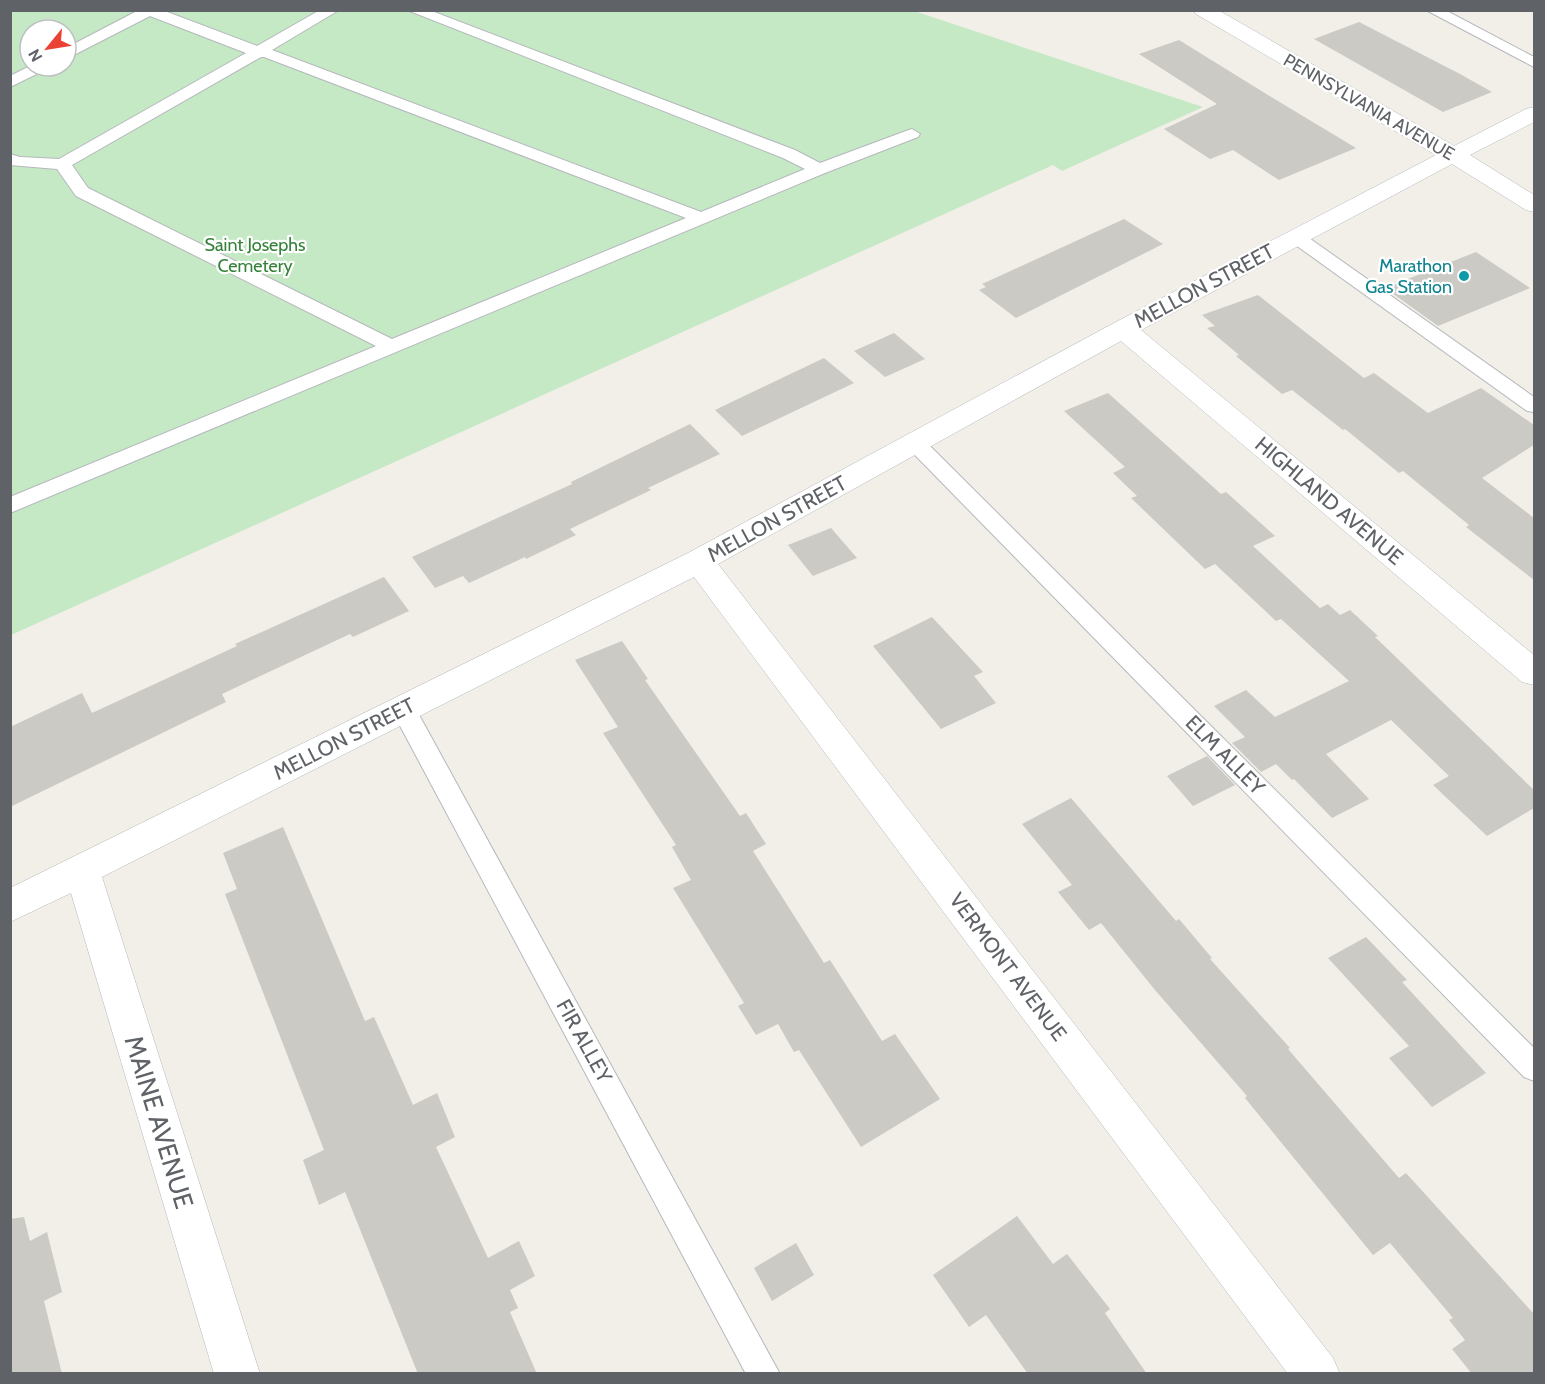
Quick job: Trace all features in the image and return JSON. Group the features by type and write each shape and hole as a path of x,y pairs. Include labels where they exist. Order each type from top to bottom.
{"street":[{"name":"PENNSYLVANIA AVENUE","path":"1203,10 1453,154 1534,205"},
{"name":"MELLON STREET","path":"10,906 699,561 1123,329 1453,154 1534,114"},
{"name":"HIGHLAND AVENUE","path":"1123,329 1534,673"},
{"name":"VERMONT AVENUE","path":"699,561 1317,1374"},
{"name":"MAINE AVENUE","path":"82,870 237,1374"}],"lane":[{"path":"10,159 17,162 62,164 332,10"},
{"path":"414,10 789,154 819,169"},
{"path":"1433,10 1534,63"},
{"path":"78,48 151,11 701,218"},
{"path":"10,506 819,169 912,134"},
{"path":"62,164 82,192 392,347"},
{"path":"1296,237 1534,406"},
{"name":"ELM ALLEY","path":"915,443 1534,1068"},
{"name":"FIR ALLEY","path":"403,710 764,1374"}],"green space":[{"name":"Saint Josephs Cemetery","path":"10,11 914,11 1203,107 1062,171 1053,165 11,635"}],"building":[{"path":"1359,22 1492,92 1443,112 1314,39"},
{"path":"1179,40 1356,148 1279,180 1233,150 1210,159 1164,129 1217,104 1139,54"},
{"path":"1124,219 1163,244 1016,318 979,290 986,287 982,284"},
{"name":"Marathon Gas Station","path":"1476,252 1530,288 1438,326 1385,288"},
{"path":"1258,295 1364,378 1374,373 1428,413 1481,388 1534,425 1534,445 1482,478 1534,518 1534,580 1466,527 1469,525 1403,471 1399,473 1292,390 1282,394 1236,356 1239,355 1207,328 1215,326 1202,315"},
{"path":"894,333 925,359 885,377 854,351"},
{"path":"824,358 854,383 742,436 715,410"},
{"path":"1108,393 1221,494 1226,492 1275,536 1253,546 1320,608 1328,604 1340,615 1350,610 1378,636 1375,637 1534,790 1534,808 1487,836 1433,785 1449,776 1391,720 1326,754 1369,799 1332,818 1276,764 1261,772 1232,743 1245,737 1214,706 1246,690 1275,717 1349,681 1281,619 1276,621 1215,564 1205,569 1131,498 1137,496 1113,473 1125,467 1064,411"},
{"path":"690,424 720,454 570,529 576,535 526,559 525,557 469,583 463,576 435,588 412,557 572,484 571,482"},
{"path":"831,528 857,558 813,576 788,545"},
{"path":"384,577 409,611 353,637 350,634 222,694 226,702 10,807 10,727 82,693 92,713 237,646 235,644"},
{"path":"932,617 983,672 974,676 996,703 941,729 873,646"},
{"path":"622,641 648,679 645,680 740,816 746,813 766,844 753,851 824,963 830,960 882,1041 895,1034 940,1099 861,1147 799,1050 794,1052 778,1024 756,1035 738,1006 744,1003 673,888 691,880 672,847 676,845 603,733 618,727 575,660"},
{"path":"1207,756 1235,785 1193,806 1167,776"},
{"path":"1071,798 1176,921 1179,919 1212,958 1210,959 1290,1048 1288,1049 1399,1178 1406,1173 1534,1314 1534,1374 1472,1374 1452,1349 1465,1340 1449,1320 1453,1318 1390,1243 1373,1255 1245,1098 1247,1096 1155,990 1101,923 1089,930 1058,892 1072,885 1022,824"},
{"path":"283,827 365,1021 374,1017 413,1105 437,1093 455,1137 436,1147 488,1258 519,1241 535,1276 510,1290 518,1308 510,1312 537,1374 418,1374 345,1192 319,1205 303,1160 324,1150 225,894 237,889 223,853"},
{"path":"1366,937 1407,980 1402,982 1486,1073 1432,1107 1389,1058 1409,1046 1328,958"},
{"path":"1017,1216 1053,1264 1067,1254 1110,1309 1105,1313 1147,1374 1028,1374 986,1315 969,1327 933,1275"},
{"path":"24,1217 30,1241 47,1232 62,1292 44,1301 62,1374 10,1374 10,1219"},
{"path":"796,1243 814,1275 772,1301 754,1268"}],"place":[{"name":"Marathon Gas Station","path":"1464,276"}]}
